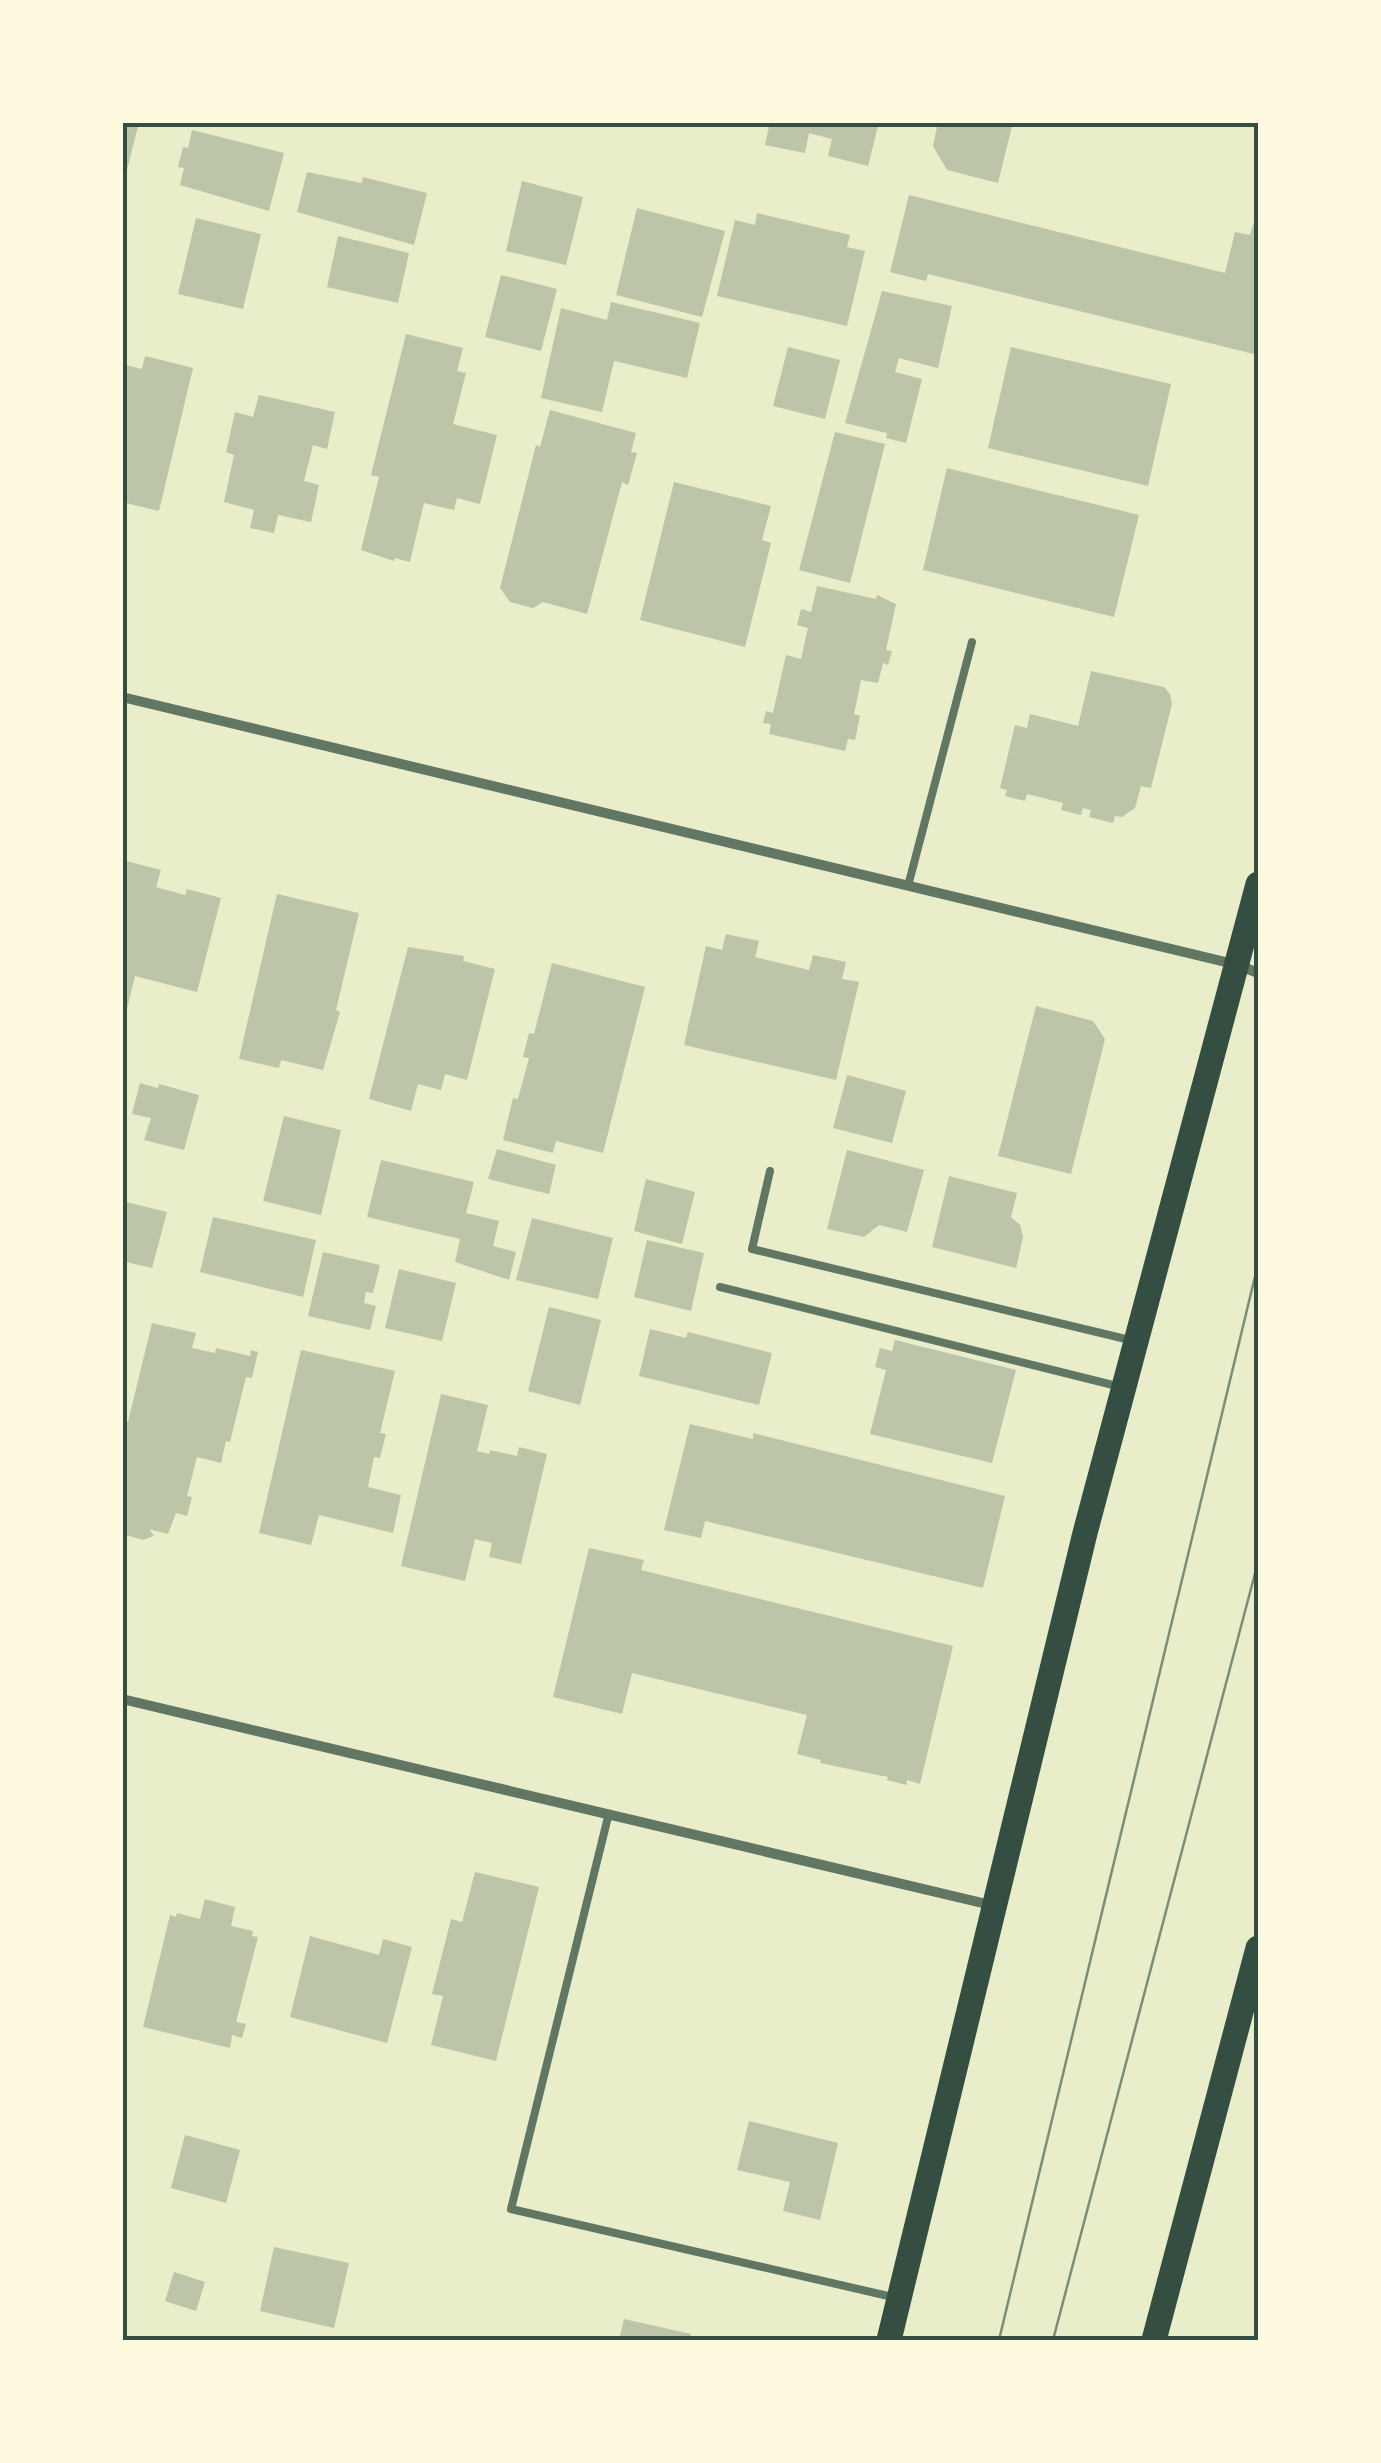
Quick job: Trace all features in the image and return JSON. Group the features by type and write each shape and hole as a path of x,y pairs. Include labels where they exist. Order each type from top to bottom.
{"main road":[{"path":"889,2340 1085,1533 1248,969 1258,884"},
{"path":"1154,2340 1254,1982 1258,1948"}],"street":[{"path":"122,698 1248,969"},
{"path":"122,1699 996,1907"}],"lane":[{"path":"908,886 972,642"},
{"path":"770,1171 752,1249 1138,1342"},
{"path":"720,1287 1126,1388"},
{"path":"608,1817 511,2209 900,2299"}],"building":[{"path":"122,122 139,122 124,182 122,182"},
{"path":"770,122 879,122 868,166 828,156 832,139 809,133 805,153 765,145"},
{"path":"938,122 1013,122 998,183 947,170 933,146"},
{"path":"192,130 284,153 269,211 180,185 184,168 178,167"},
{"path":"307,172 362,183 363,177 427,193 414,245 297,212"},
{"path":"522,181 583,197 566,265 506,251"},
{"path":"909,195 1225,273 1235,232 1250,235 1258,208 1258,355 928,274 926,281 890,272"},
{"path":"637,208 725,231 702,317 616,295"},
{"path":"757,213 850,235 847,247 865,251 847,326 717,296 735,220 755,225"},
{"path":"196,218 261,234 243,309 178,294"},
{"path":"338,236 409,253 398,303 327,287"},
{"path":"501,275 557,289 541,351 485,337"},
{"path":"882,291 952,306 938,368 899,358 895,372 922,379 906,443 886,438 887,433 845,423"},
{"path":"611,302 700,323 687,378 614,361 602,412 541,398 561,308 607,320"},
{"path":"406,334 463,348 457,371 466,373 453,424 497,435 480,504 457,498 454,510 424,503 410,562 361,550 379,477 371,475"},
{"path":"788,347 840,360 825,419 773,406"},
{"path":"1011,347 1171,384 1148,486 988,448"},
{"path":"145,356 193,368 159,511 122,502 122,364 142,369"},
{"path":"259,395 335,412 327,449 313,445 304,481 319,485 311,522 278,515 274,533 250,528 254,510 224,502 234,455 226,452 235,412 253,417"},
{"path":"550,410 636,433 631,452 637,453 628,485 622,482 587,614 543,602 533,608 510,602 500,588 536,445 540,447"},
{"path":"835,432 885,444 850,583 799,570"},
{"path":"947,468 1139,515 1114,617 923,570"},
{"path":"674,482 771,506 762,540 771,543 745,647 640,620"},
{"path":"817,586 876,599 877,595 896,604 886,650 892,651 888,665 883,663 878,683 861,680 854,714 860,716 855,740 848,739 845,751 769,734 771,724 763,723 766,711 773,713 786,655 801,659 808,628 797,625 801,609 811,612"},
{"path":"1091,671 1164,687 1172,704 1151,788 1141,786 1135,808 1122,817 1115,816 1113,823 1089,817 1091,810 1083,808 1081,815 1061,810 1063,803 1027,794 1025,801 1005,796 1007,790 1000,788 1015,725 1027,728 1030,714 1078,726"},
{"path":"122,860 161,870 156,887 185,895 187,889 221,898 197,992 135,976 124,1021"},
{"path":"277,894 359,913 336,1010 340,1012 323,1070 281,1060 279,1068 239,1059"},
{"path":"726,934 759,941 755,957 809,970 813,955 846,962 842,979 859,982 836,1080 684,1045 706,946 722,950"},
{"path":"408,947 464,956 463,961 495,969 467,1080 445,1074 441,1090 418,1084 411,1111 369,1099"},
{"path":"552,963 645,987 603,1153 556,1141 553,1153 503,1140 513,1098 518,1099 529,1058 523,1057 529,1033 534,1034"},
{"path":"1036,1006 1093,1021 1105,1039 1071,1174 998,1156"},
{"path":"847,1075 906,1091 892,1143 833,1128"},
{"path":"140,1083 199,1095 184,1150 144,1140 151,1118 132,1114"},
{"path":"284,1116 341,1130 321,1215 263,1201"},
{"path":"497,1149 556,1165 549,1194 488,1179"},
{"path":"847,1150 924,1170 907,1232 879,1225 864,1237 827,1229"},
{"path":"381,1160 474,1182 466,1213 499,1221 493,1246 516,1252 509,1280 455,1262 460,1239 367,1217"},
{"path":"949,1176 1017,1193 1011,1217 1020,1225 1023,1237 1016,1268 932,1247"},
{"path":"646,1179 695,1192 682,1244 634,1231"},
{"path":"122,1201 167,1212 152,1268 122,1261"},
{"path":"213,1217 316,1240 303,1297 200,1272"},
{"path":"532,1218 613,1238 598,1299 516,1280"},
{"path":"647,1240 704,1253 691,1311 634,1297"},
{"path":"323,1252 380,1265 373,1293 366,1292 364,1303 376,1306 370,1330 308,1316"},
{"path":"399,1269 456,1283 442,1341 385,1328"},
{"path":"549,1307 601,1320 580,1405 528,1391"},
{"path":"152,1323 196,1333 192,1348 215,1353 216,1348 250,1356 251,1350 258,1352 252,1378 246,1377 221,1463 197,1457 187,1496 192,1497 187,1516 176,1513 168,1534 149,1529 154,1536 143,1540 126,1535 122,1528 127,1523 122,1522 122,1426 124,1421 128,1422"},
{"path":"650,1329 686,1338 688,1332 772,1353 759,1405 639,1376"},
{"path":"895,1340 1016,1370 992,1463 870,1434 886,1370 875,1367 880,1348 892,1351"},
{"path":"301,1350 395,1371 380,1433 386,1434 380,1458 374,1457 368,1487 401,1495 393,1533 319,1515 311,1545 259,1533"},
{"path":"441,1394 488,1405 477,1451 517,1456 519,1447 547,1454 521,1564 489,1557 492,1543 475,1539 465,1581 401,1566"},
{"path":"690,1424 753,1439 753,1433 1005,1496 983,1588 705,1521 701,1538 664,1530"},
{"path":"589,1548 644,1560 641,1570 953,1646 920,1784 907,1780 907,1785 797,1754 807,1715 632,1673 622,1714 553,1697"},
{"path":"475,1872 539,1887 496,2061 431,2045 443,1996 432,1994 451,1919 462,1922"},
{"path":"205,1899 235,1907 231,1926 253,1931 252,1936 258,1937 236,2022 246,2024 242,2038 232,2035 230,2048 143,2027 170,1915 200,1919"},
{"path":"310,1936 379,1955 383,1939 412,1947 387,2043 290,2017"},
{"path":"749,2121 838,2143 820,2220 783,2211 790,2182 737,2170"},
{"path":"185,2135 240,2150 226,2203 171,2188"},
{"path":"274,2247 349,2263 334,2328 260,2311"},
{"path":"174,2272 205,2282 196,2311 165,2301"},
{"path":"624,2319 691,2334 690,2340 619,2340"}],"tram line":[{"path":"999,2340 1258,1264"},
{"path":"1053,2340 1258,1562"}]}
